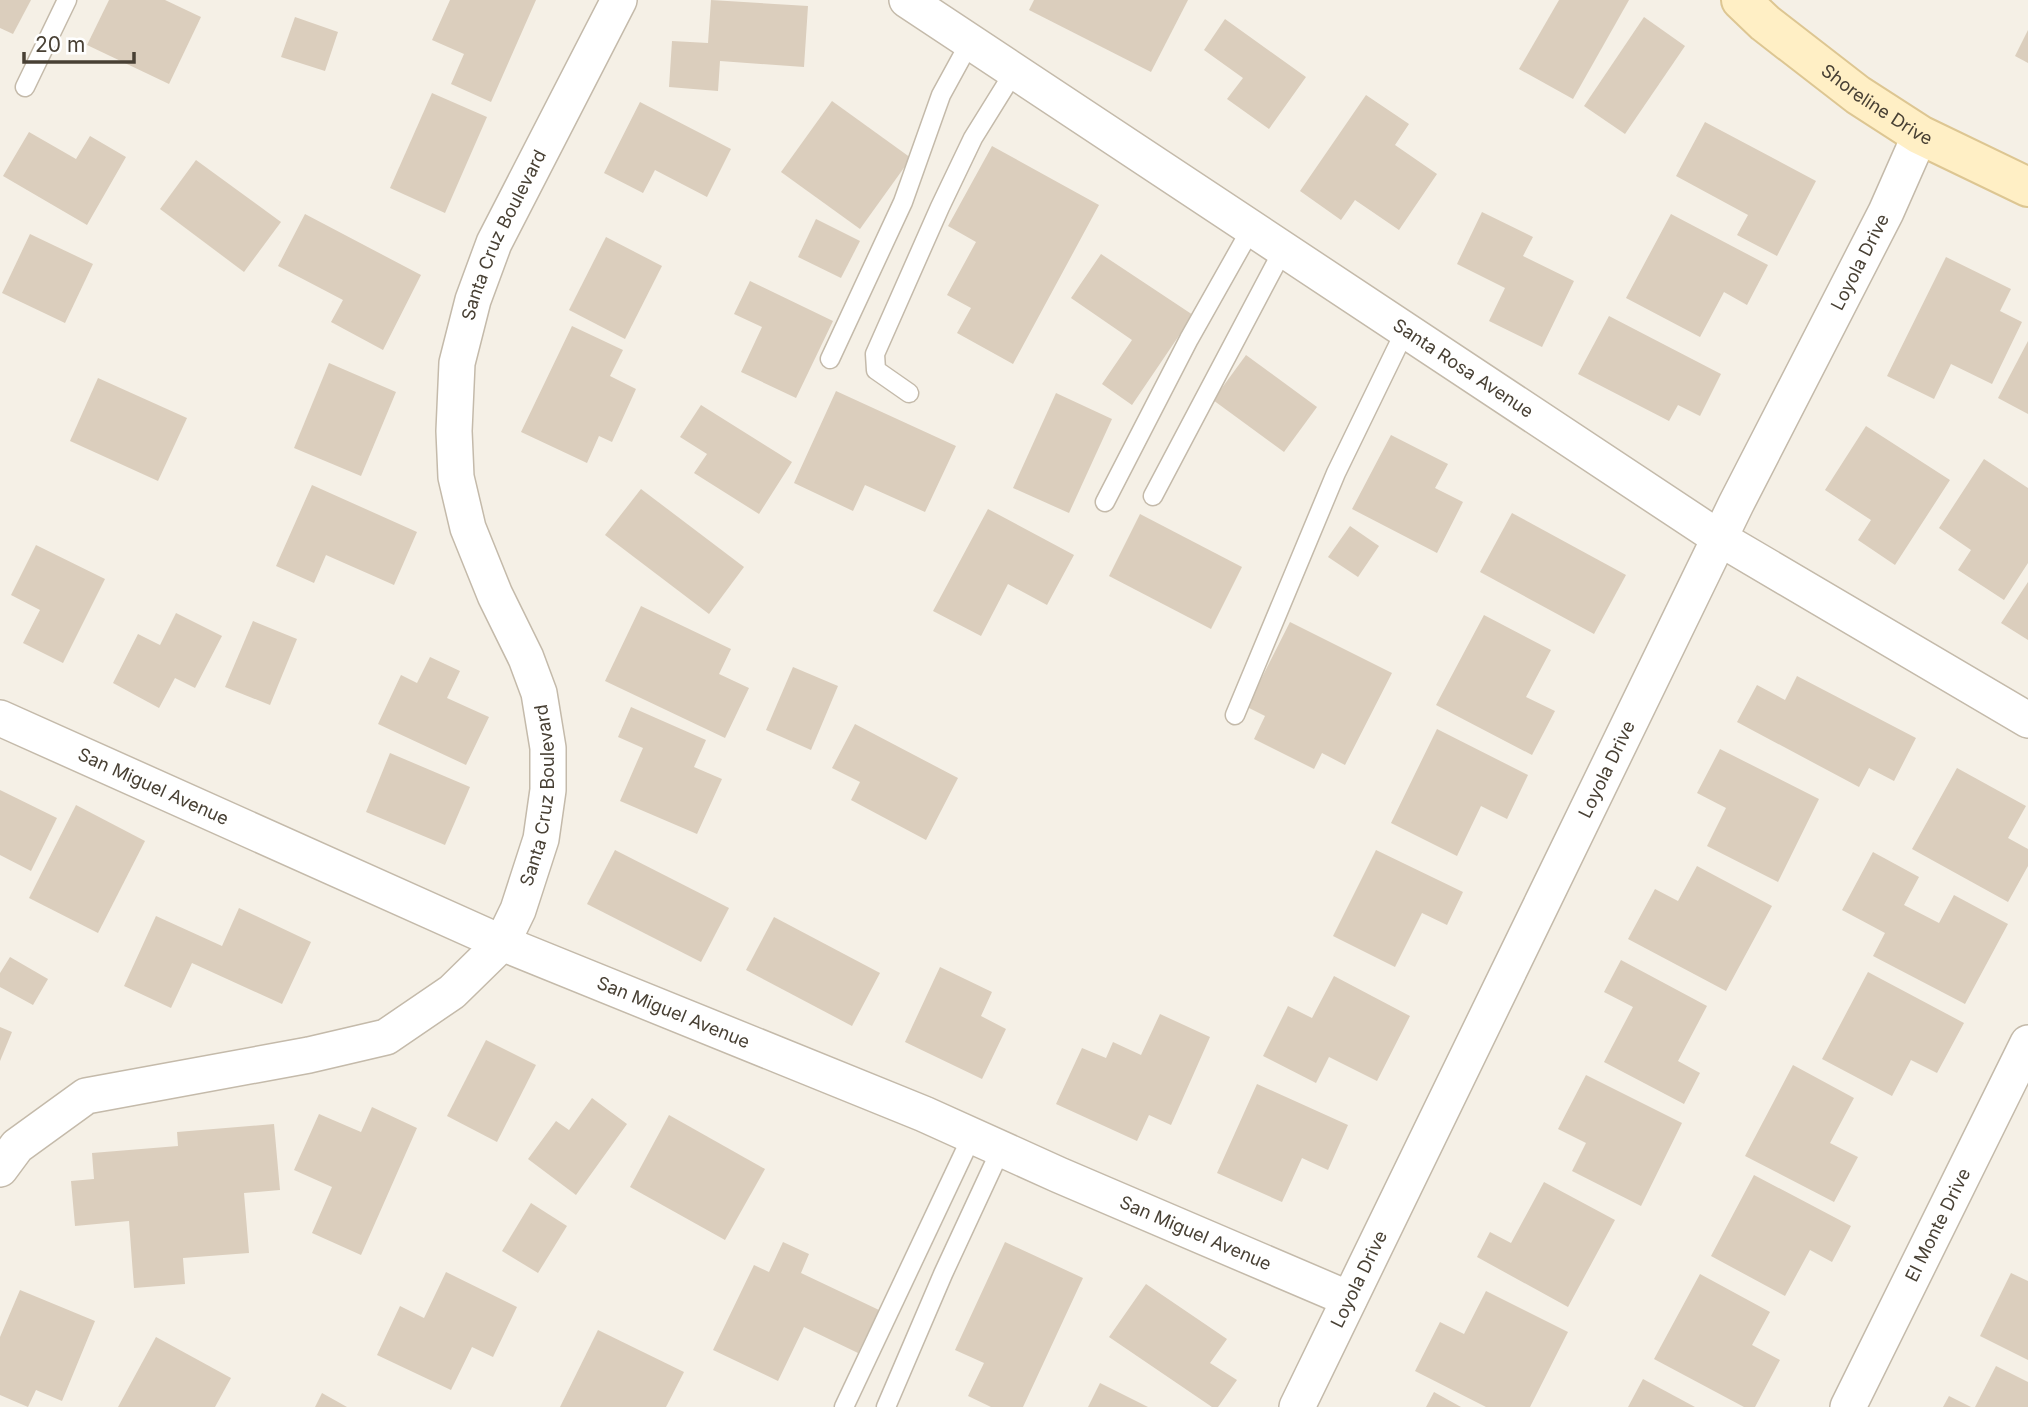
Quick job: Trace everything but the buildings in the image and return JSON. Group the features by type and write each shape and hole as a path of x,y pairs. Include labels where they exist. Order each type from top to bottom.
{"main road":[{"name":"Shoreline Drive","path":"1741,0 1765,23 1858,95 1920,135 2028,187"}],"street":[{"name":"Santa Cruz Boulevard","path":"0,1169 17,1146 86,1096 309,1055 386,1037 452,992 502,943 518,910 541,839 548,790 548,748 539,693 468,528 456,477 454,431 457,363 473,300 494,243 618,0"},
{"name":"Santa Rosa Avenue","path":"907,0 1719,538 2028,720"},
{"name":"Loyola Drive","path":"1297,1407 1719,538 1886,212 1920,135"},
{"name":"San Miguel Avenue","path":"0,718 502,943 924,1114 1349,1299"},
{"name":"El Monte Drive","path":"1849,1407 2028,1043"}],"lane":[{"path":"25,87 67,0"},
{"path":"830,359 903,202 941,94 970,42"},
{"path":"909,393 876,370 875,354 973,138 1014,72"},
{"path":"1105,502 1189,339 1251,229"},
{"path":"1153,496 1283,250"},
{"path":"1235,715 1336,473 1405,331"},
{"path":"844,1407 987,1142"},
{"path":"886,1407 943,1274 987,1142"}]}
